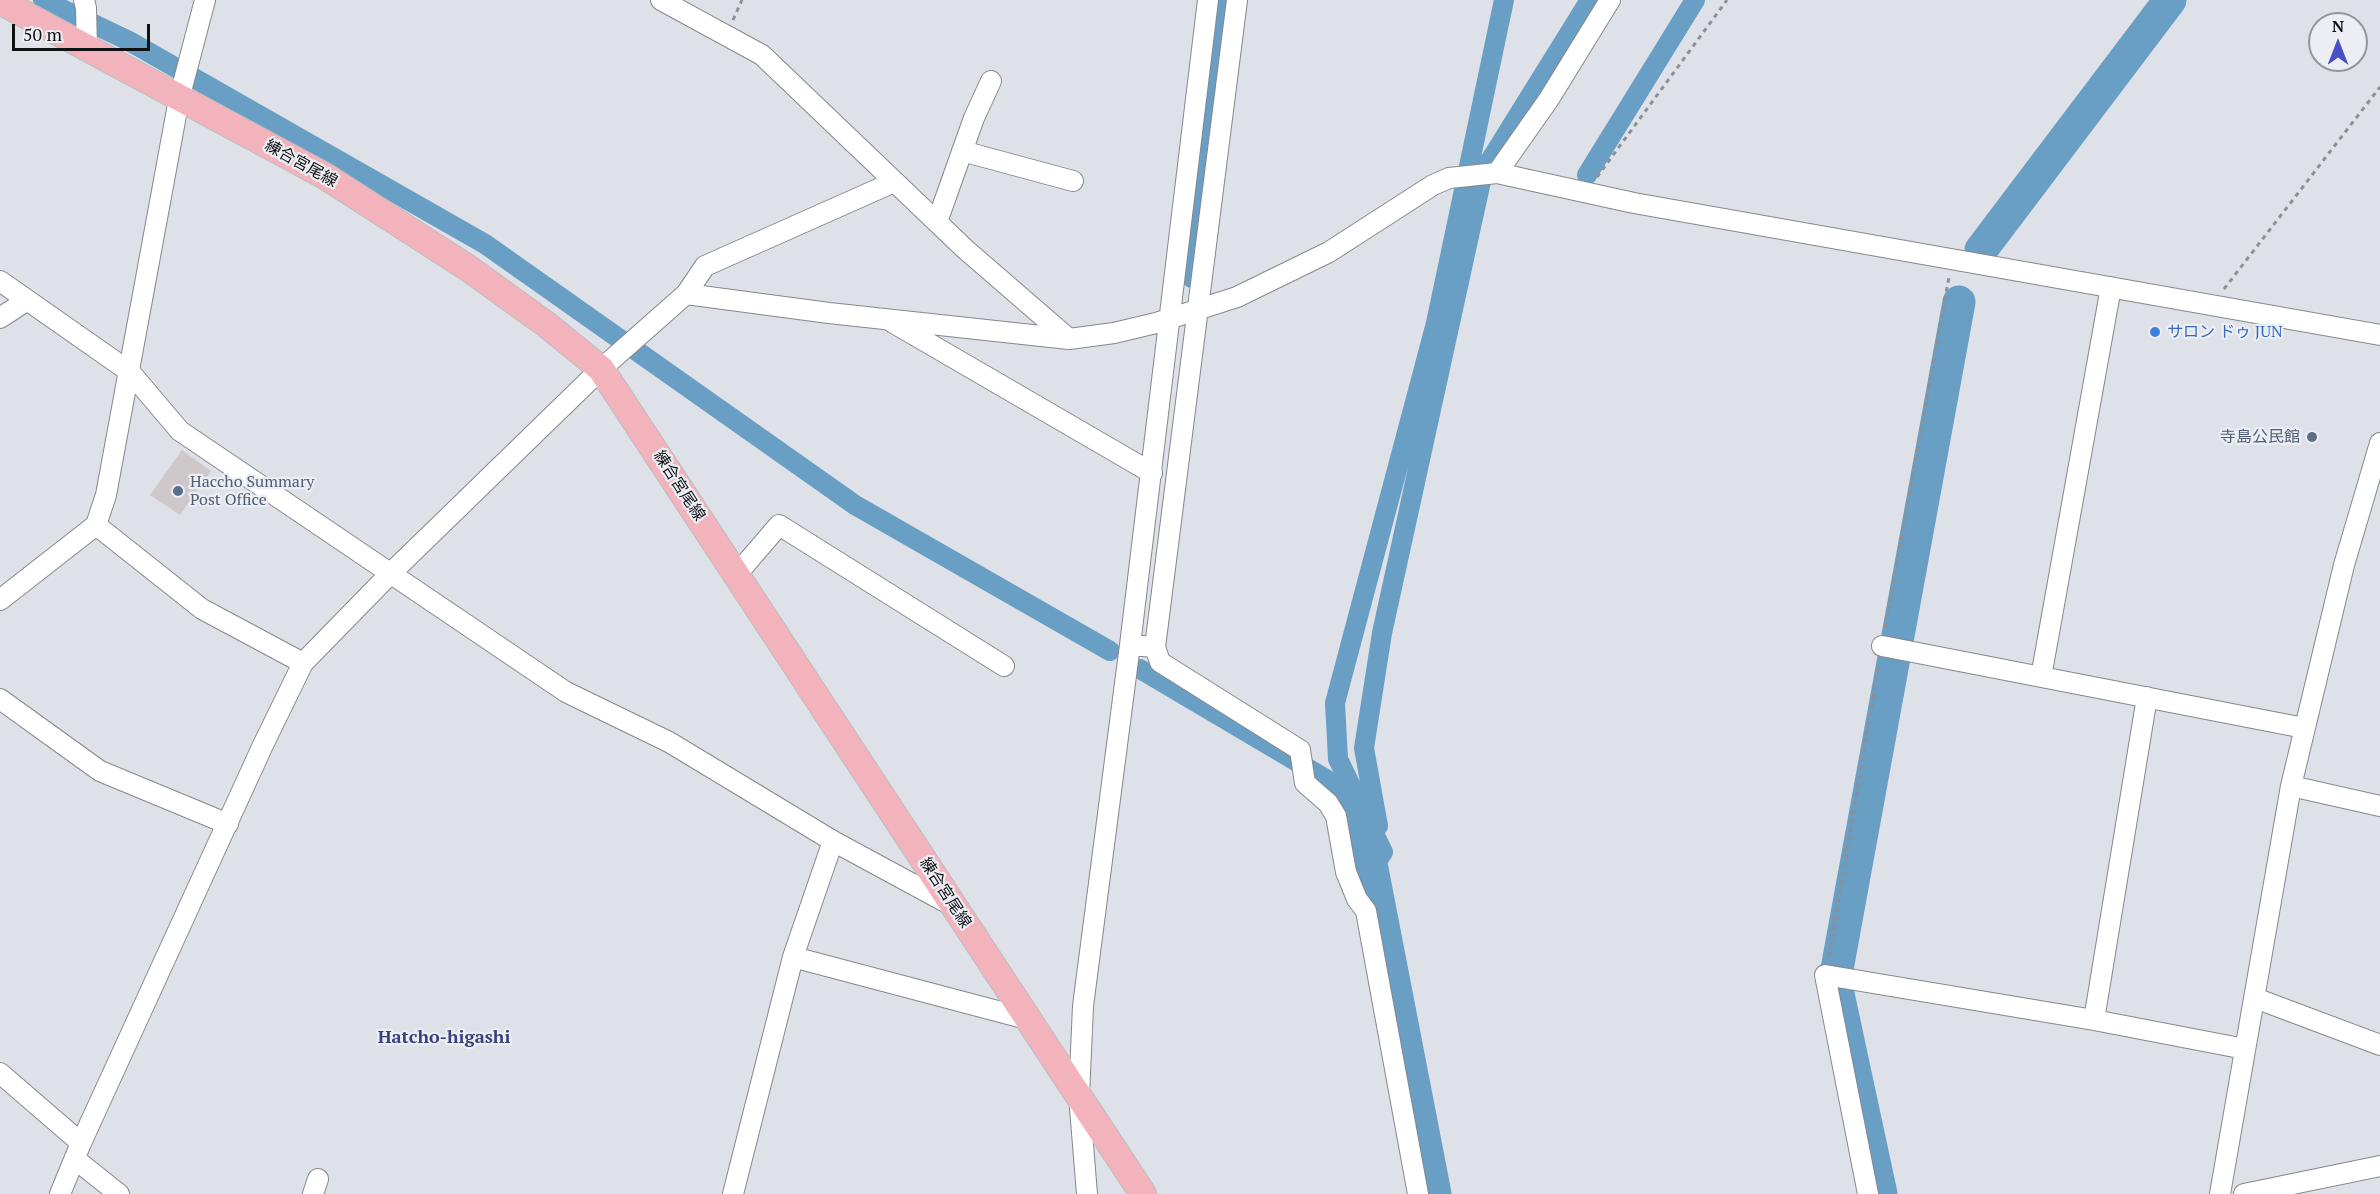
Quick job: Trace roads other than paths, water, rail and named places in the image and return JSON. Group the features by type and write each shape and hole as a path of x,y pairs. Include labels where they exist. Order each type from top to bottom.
{"main road":[{"name":"練合宮尾線","path":"0,2 325,176 468,268 547,325 601,369 953,906 1031,1020 1143,1194"}],"street":[{"path":"84,0 87,49"},
{"path":"0,600 96,525 106,495 130,372 179,99 205,0"},
{"path":"661,0 762,56 937,222 1069,339"},
{"path":"1087,1194 1079,1096 1083,1006 1152,473 1208,0"},
{"path":"1237,0 1155,647 1160,662 1300,750 1305,783 1328,802 1335,816 1346,872 1357,899 1366,911 1418,1194"},
{"path":"1493,174 1549,99 1610,0"},
{"path":"937,222 962,151 991,81"},
{"path":"962,151 1073,181"},
{"path":"686,294 1069,339 1114,333 1237,297 1329,252 1433,185 1449,178 1493,174 1585,194 1952,261 2380,335"},
{"path":"60,1194 303,663 390,574 601,369 686,294 705,266 894,182"},
{"path":"0,281 130,372 180,431 566,692 669,742 833,841 953,906"},
{"path":"2041,677 2111,287"},
{"path":"0,318 26,301"},
{"path":"886,319 1152,473"},
{"path":"2220,1194 2304,728 2344,565 2380,443"},
{"path":"96,525 202,609 303,663"},
{"path":"737,574 779,525 1004,666"},
{"path":"1130,645 1155,647"},
{"path":"1882,646 2304,728"},
{"path":"2094,1020 2147,697"},
{"path":"0,699 100,771 228,824"},
{"path":"2292,786 2380,806"},
{"path":"733,1194 793,957 833,841"},
{"path":"793,957 1031,1020"},
{"path":"1869,1194 1825,975 2094,1020 2245,1049"},
{"path":"2255,998 2380,1046"},
{"path":"0,1072 119,1194"},
{"path":"2244,1194 2380,1166"}],"waterway":[{"path":"43,0 129,41 485,244 855,505 1110,651"},
{"path":"1192,278 1226,0"},
{"path":"1372,869 1383,852 1338,759 1335,703 1436,323 1504,0"},
{"path":"1378,826 1364,748 1382,633 1483,172 1590,0"},
{"path":"1587,175 1695,0"},
{"path":"1981,250 2170,0"},
{"path":"1881,1194 1835,980 1959,302"},
{"path":"1140,669 1326,779 1360,832"},
{"path":"1360,832 1372,869 1435,1194"}],"place":[{"name":"サロン ドゥ JUN","path":"2155,332"},
{"name":"寺島公民館","path":"2312,437"},
{"name":"Haccho Summary Post Office","path":"178,491"}],"district":[{"name":"Hatcho-higashi","path":"444,1038"}]}
